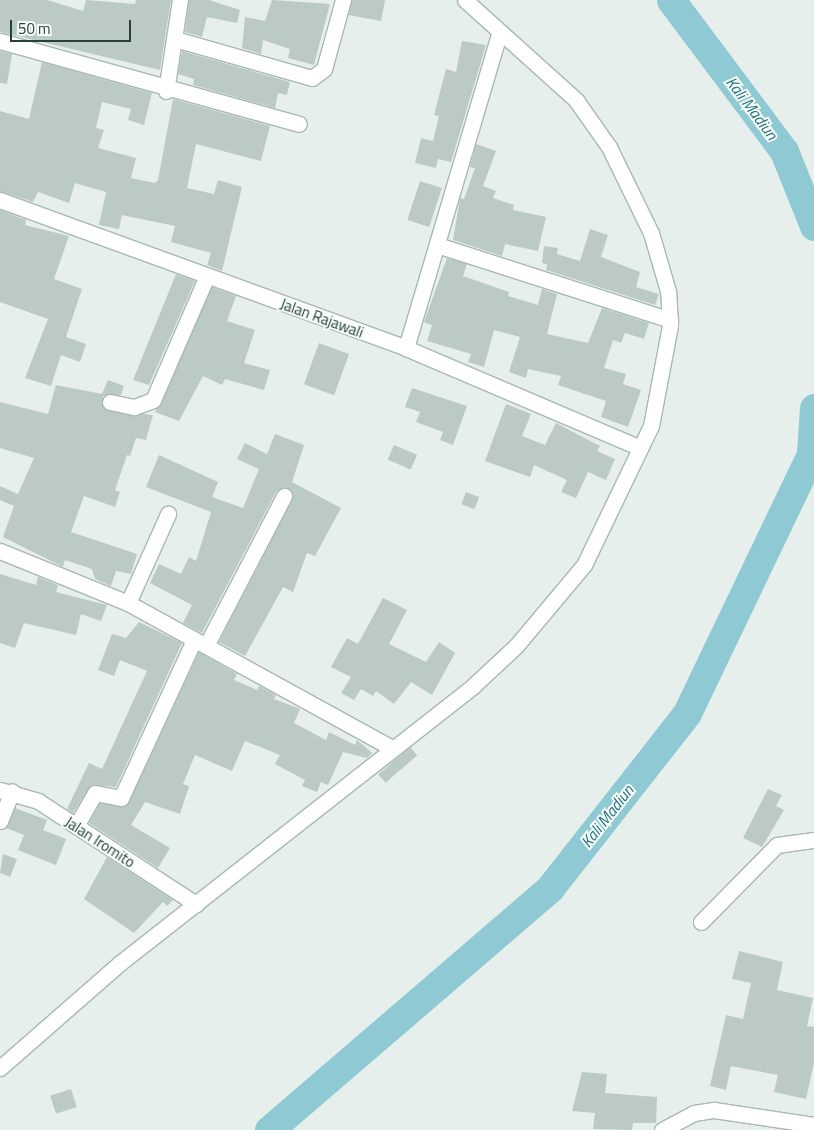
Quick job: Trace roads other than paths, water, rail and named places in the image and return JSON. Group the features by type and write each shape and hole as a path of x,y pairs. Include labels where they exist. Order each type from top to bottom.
{"street":[{"path":"166,91 180,0"},
{"path":"175,39 312,78 324,69 343,0"},
{"path":"0,1068 67,1007 390,747 472,686 559,598 584,565 640,448 658,399 670,320 661,259 609,148 576,100 499,34 465,0"},
{"path":"406,348 499,34"},
{"path":"0,41 166,91 299,124"},
{"name":"Jalan Rajawali","path":"0,200 406,348 640,448"},
{"path":"437,245 670,320"},
{"path":"110,402 134,407 153,400 207,276"},
{"path":"76,826 95,793 121,798 201,642 284,496"},
{"path":"128,603 168,514"},
{"path":"0,551 128,603 390,747"},
{"path":"0,821 6,791"},
{"name":"Jalan Iromito","path":"6,791 38,801 196,904"},
{"path":"701,922 777,845 814,840"},
{"path":"662,1130 694,1113 714,1110 814,1125"}],"waterway":[{"name":"Kali Madiun","path":"671,0 784,151 814,226"},
{"name":"Kali Madiun","path":"269,1130 550,888 687,713 811,454 814,408"}]}
